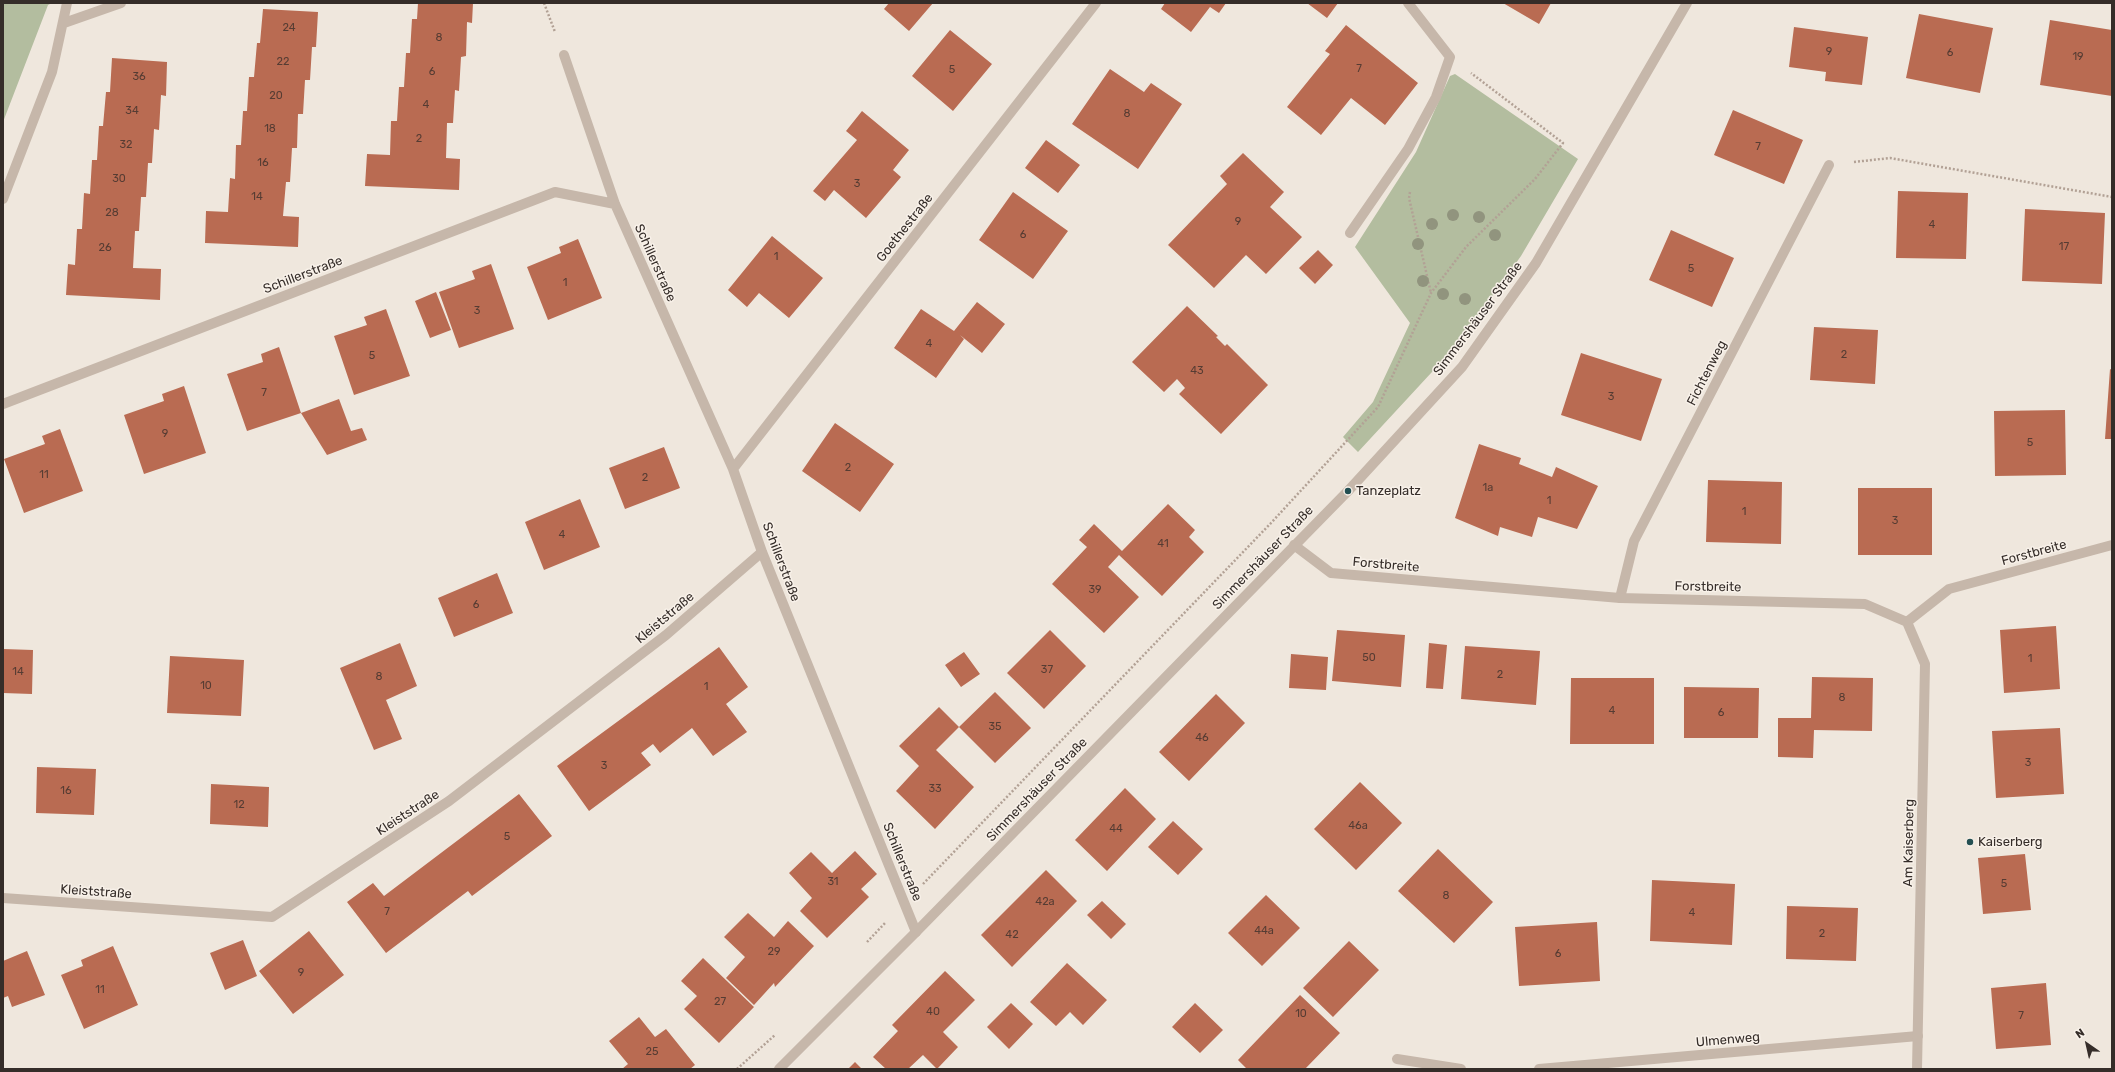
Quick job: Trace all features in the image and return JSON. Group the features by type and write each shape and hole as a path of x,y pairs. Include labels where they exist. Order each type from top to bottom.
{"street":[{"path":"3,199 52,72 64,23 67,3"},
{"path":"64,23 122,3"},
{"name":"Goethestraße","path":"733,469 1096,3"},
{"path":"1350,233 1408,148 1436,97 1450,57 1408,3"},
{"name":"Simmershäuser Straße","path":"779,1069 916,932 1366,472 1462,367 1536,263 1687,3"},
{"name":"Schillerstraße","path":"564,55 615,204 733,469 762,552 916,932"},
{"name":"Fichtenweg","path":"1620,598 1634,541 1829,165"},
{"name":"Schillerstraße","path":"3,404 555,192 615,204"},
{"name":"Forstbreite","path":"1294,545 1331,573 1620,598 1865,604 1907,622 1949,589 2112,545"},
{"name":"Kleiststraße","path":"3,898 272,917 449,801 666,635 762,552"},
{"name":"Am Kaiserberg","path":"1907,622 1925,664 1917,1069"},
{"name":"Ulmenweg","path":"1539,1069 1918,1036"},
{"path":"1397,1059 1461,1069"}],"path":[{"path":"544,3 564,55"},
{"path":"867,943 1271,523 1378,407 1431,293 1466,247 1535,179 1563,143 1450,57"},
{"path":"1829,165 1890,158 2112,198"},
{"path":"1416,219 1431,293"},
{"path":"737,1069 778,1032"}],"green space":[{"path":"3,3 52,3 48,5 3,122"},
{"path":"1455,74 1578,159 1521,256 1456,346 1358,452 1343,437 1373,402 1410,323 1355,247 1416,152 1450,76"}],"building":[{"path":"418,3 473,3 472,23 467,22 466,56 461,57 459,91 455,90 453,123 447,123 446,158 460,159 459,190 365,186 367,154 390,155 391,121 397,121 399,87 404,87 406,53 410,53 412,19 417,19"},
{"path":"889,3 933,3 909,31 884,9"},
{"path":"1165,3 1226,3 1219,13 1210,7 1191,32 1161,9"},
{"path":"1307,3 1338,3 1327,18"},
{"path":"1503,3 1551,3 1539,24"},
{"path":"263,9 318,12 316,47 312,47 310,80 305,80 303,114 298,114 297,148 292,148 290,182 286,182 283,216 299,217 298,247 205,243 206,211 228,212 230,178 235,179 236,145 241,145 243,111 247,111 249,77 254,77 257,43 260,43"},
{"path":"1919,14 1993,28 1980,93 1906,78"},
{"path":"2050,20 2112,30 2112,96 2040,85"},
{"path":"1346,25 1418,83 1385,125 1351,98 1321,135 1287,107 1330,54 1325,51"},
{"path":"1794,27 1868,37 1862,85 1825,81 1826,72 1789,67"},
{"path":"950,30 992,64 953,111 912,76"},
{"path":"112,58 167,62 166,96 161,95 159,130 154,129 152,163 148,163 146,197 141,197 139,231 135,231 133,268 161,269 160,300 66,295 68,264 75,265 77,229 82,229 84,193 90,194 92,160 97,160 99,126 103,126 106,92 110,92"},
{"path":"1110,69 1144,92 1151,83 1182,104 1138,169 1072,124"},
{"path":"1733,110 1803,140 1784,184 1714,155"},
{"path":"862,111 909,150 893,170 901,177 866,218 834,190 825,201 813,191 857,140 846,131"},
{"path":"1046,140 1080,165 1058,193 1025,168"},
{"path":"1243,153 1284,192 1270,207 1302,237 1266,274 1246,255 1214,288 1168,245 1227,184 1220,176"},
{"path":"1898,191 1968,193 1966,259 1896,258"},
{"path":"1013,192 1068,231 1033,279 979,240"},
{"path":"2025,209 2105,213 2102,284 2022,281"},
{"path":"1671,230 1734,258 1712,307 1649,280"},
{"path":"772,236 823,278 789,318 759,293 747,307 728,290"},
{"path":"578,239 602,298 548,320 527,267 561,253 559,247"},
{"path":"1318,250 1333,265 1315,284 1299,268"},
{"path":"491,264 514,329 459,348 439,292 475,279 472,271"},
{"path":"436,292 451,330 430,338 415,301"},
{"path":"977,302 1005,324 982,353 960,335 964,339 936,378 894,348 921,309 954,331"},
{"path":"1187,306 1218,336 1216,337 1225,346 1227,344 1268,385 1221,434 1179,394 1185,388 1177,379 1164,392 1132,362"},
{"path":"386,309 410,376 354,395 334,336 367,325 364,317"},
{"path":"1814,327 1878,330 1875,384 1810,380"},
{"path":"279,347 301,413 247,431 227,374 263,362 261,354"},
{"path":"1581,353 1662,379 1641,441 1561,415"},
{"path":"2110,369 2112,370 2112,439 2105,439"},
{"path":"184,386 206,453 144,474 124,415 164,401 162,394"},
{"path":"339,399 351,431 362,428 367,440 327,455 301,413"},
{"path":"2065,410 2066,475 1995,476 1994,411"},
{"path":"835,423 894,464 860,512 802,471"},
{"path":"60,429 83,491 24,513 4,459 45,444 42,436"},
{"path":"1479,444 1521,458 1519,464 1552,477 1556,467 1598,486 1577,529 1538,517 1532,537 1500,527 1498,536 1455,518"},
{"path":"664,447 680,488 625,509 609,468"},
{"path":"1708,480 1782,482 1781,544 1706,542"},
{"path":"1858,488 1932,488 1932,555 1858,555"},
{"path":"580,499 600,547 544,570 525,522"},
{"path":"1168,504 1195,530 1189,537 1204,552 1162,596 1119,555 1108,567 1139,597 1104,633 1052,584 1087,547 1079,540 1094,524 1122,551"},
{"path":"497,573 513,613 454,637 438,598"},
{"path":"2056,626 2060,689 2004,693 2000,630"},
{"path":"1050,630 1086,666 1044,709 1007,673"},
{"path":"1337,630 1405,635 1401,687 1332,681"},
{"path":"400,643 417,686 386,700 402,739 374,750 340,668"},
{"path":"1429,643 1447,645 1443,689 1426,688"},
{"path":"1465,646 1540,651 1536,705 1461,699"},
{"path":"719,647 748,687 726,704 747,732 713,756 692,728 660,753 653,744 641,753 651,765 589,811 557,766"},
{"path":"3,649 33,650 32,694 3,693"},
{"path":"964,652 980,674 961,687 945,665"},
{"path":"1291,654 1328,657 1326,690 1289,688"},
{"path":"170,656 244,660 241,716 167,713"},
{"path":"1812,677 1873,678 1872,731 1814,730 1813,758 1778,757 1778,718 1811,718"},
{"path":"1571,678 1654,678 1654,744 1570,744"},
{"path":"1684,687 1759,688 1758,738 1684,738"},
{"path":"995,692 1031,728 995,763 959,727"},
{"path":"1216,694 1245,723 1189,781 1159,752"},
{"path":"939,707 959,727 936,750 974,787 935,829 896,791 919,766 899,746"},
{"path":"2060,728 2064,794 1996,798 1992,731"},
{"path":"37,767 96,769 94,815 36,813"},
{"path":"1360,782 1402,823 1356,870 1314,829"},
{"path":"211,784 269,787 268,827 210,824"},
{"path":"1125,788 1156,819 1107,871 1075,840"},
{"path":"519,794 552,836 472,896 468,891 386,953 347,902 373,883 384,896"},
{"path":"1173,821 1203,849 1178,875 1148,847"},
{"path":"1438,849 1493,902 1454,943 1398,891"},
{"path":"855,851 877,874 861,889 869,897 827,938 800,911 812,898 789,873 811,852 832,873"},
{"path":"2025,854 2031,910 1983,914 1978,858"},
{"path":"1046,870 1077,901 1012,967 981,935"},
{"path":"1652,880 1735,884 1732,945 1650,941"},
{"path":"1266,895 1300,928 1262,966 1228,933"},
{"path":"1102,901 1126,924 1111,939 1087,915"},
{"path":"1787,906 1858,908 1856,961 1786,959"},
{"path":"748,913 774,937 788,921 814,946 775,987 774,983 754,1005 726,978 745,957 724,937"},
{"path":"1597,922 1600,981 1519,986 1515,927"},
{"path":"309,931 344,975 293,1014 259,971"},
{"path":"243,940 257,976 225,990 210,953"},
{"path":"1349,941 1379,970 1333,1017 1303,988"},
{"path":"113,946 138,1005 84,1029 61,975 83,966 81,960"},
{"path":"27,951 45,995 12,1007 8,996 3,998 3,961"},
{"path":"703,958 754,1007 719,1043 684,1009 697,996 681,981"},
{"path":"1067,963 1107,1000 1083,1025 1070,1012 1056,1026 1030,1002"},
{"path":"945,971 975,1000 943,1032 958,1047 937,1069 923,1055 908,1069 886,1069 873,1057 898,1031 892,1025"},
{"path":"2046,983 2051,1045 1996,1049 1991,988"},
{"path":"1300,995 1340,1033 1305,1069 1247,1069 1238,1060"},
{"path":"1011,1003 1033,1024 1009,1049 987,1027"},
{"path":"1195,1003 1223,1030 1200,1053 1172,1027"},
{"path":"639,1017 655,1037 666,1029 695,1065 690,1069 622,1069 628,1064 609,1041"},
{"path":"855,1062 862,1069 848,1069"}],"place":[{"name":"Tanzeplatz","path":"1348,491"},
{"name":"Kaiserberg","path":"1970,842"}]}
